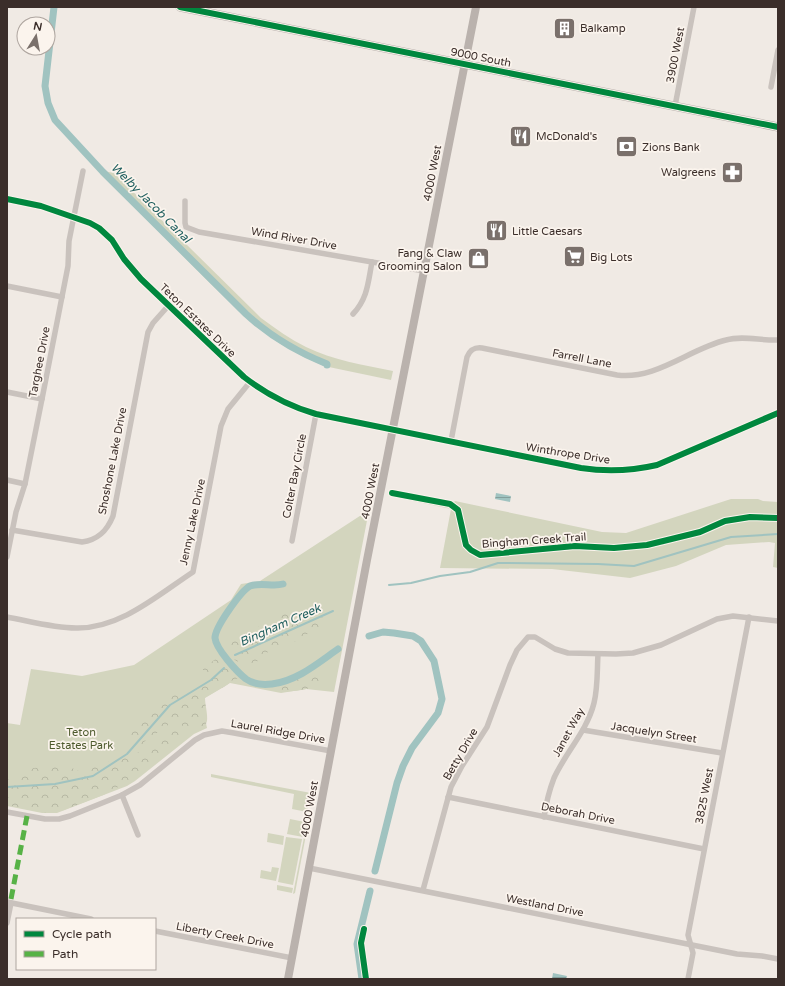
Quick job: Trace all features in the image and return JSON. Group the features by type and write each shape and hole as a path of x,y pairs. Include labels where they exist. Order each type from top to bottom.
{"main road":[{"name":"9000 South","path":"180,7 778,127"},
{"name":"4000 West","path":"288,979 393,429 476,7"}],"street":[{"name":"3900 West","path":"675,106 694,7"},
{"path":"771,87 778,50"},
{"name":"Targhee Drive","path":"7,556 16,512 25,484 42,399 68,266 70,241 83,171"},
{"name":"Teton Estates Drive","path":"7,199 35,204 96,226 108,236 126,262 141,279 250,382 281,401 316,414 393,429"},
{"name":"Wind River Drive","path":"186,201 185,223 186,227 191,230 424,272"},
{"path":"353,314 365,298 372,262"},
{"path":"7,286 62,297"},
{"name":"Shoshone Lake Drive","path":"12,530 82,542 90,541 104,532 110,524 148,332 153,323 169,305"},
{"name":"Farrell Lane","path":"450,441 468,355 472,350 477,348 617,375 631,376 649,372 726,340 744,338 765,341 778,340"},
{"name":"Jenny Lake Drive","path":"7,617 69,628 85,628 102,625 127,615 193,572 221,426 228,409 250,382"},
{"path":"7,392 42,399"},
{"name":"Winthrope Drive","path":"393,429 581,468 600,471 620,471 658,465 778,413"},
{"name":"Colter Bay Circle","path":"292,541 316,414"},
{"path":"7,480 25,484"},
{"path":"598,654 616,654 647,649 661,645 717,619 733,616 778,621"},
{"name":"3825 West","path":"688,979 693,953 688,935 749,617"},
{"name":"Betty Drive","path":"423,890 448,797 459,772 487,727 517,650 528,637 535,637 555,649 568,653 598,654"},
{"name":"Janet Way","path":"544,817 554,778 590,716 595,697 598,654"},
{"name":"Jacquelyn Street","path":"583,730 722,753"},
{"name":"Laurel Ridge Drive","path":"7,812 45,820 59,819 70,816 122,795 140,785 196,740 212,733 222,731 331,751"},
{"path":"122,795 138,835"},
{"name":"Deborah Drive","path":"448,797 704,849"},
{"name":"Westland Drive","path":"309,868 737,954 778,959"},
{"path":"7,923 9,903 86,918"},
{"name":"Liberty Creek Drive","path":"156,931 292,958"}],"green space":[{"path":"98,170 114,173 261,318 272,326 294,341 316,352 348,362 393,371 391,380 324,366 279,343 255,326 211,284"},
{"path":"395,491 455,501 602,532 626,533 731,499 758,499 763,501 778,502 778,568 773,567 775,543 769,542 726,545 676,566 630,578 552,569 440,568 451,509 394,497"},
{"name":"Teton Estates Park","path":"369,510 334,692 306,689 281,693 230,683 201,700 207,728 194,734 127,786 57,813 42,813 7,806 7,723 20,725 31,669 82,676 134,665 231,600 241,584 260,581"},
{"path":"290,611 301,618 314,612 320,615 327,622 326,629 312,631 297,641 276,647 272,653 265,652 258,661 255,662 239,662 231,657 229,646 233,640 255,631 259,626 276,615"},
{"path":"218,657 226,658 241,677 233,680 205,698 206,724 197,730 183,730 181,721 178,718 144,742 142,746 136,746 127,728 136,719 143,718 153,707 172,692 181,693 189,691 204,680 203,669"},
{"path":"311,670 317,670 322,676 315,685 310,688 282,692 281,684 287,679"},
{"path":"174,726 182,738 181,742 133,781 103,795 57,812 48,813 7,805 7,772 10,774 50,764 62,763 78,771 111,761 120,752 126,751 130,754 136,755 144,747 160,742 164,731"},
{"path":"109,737 115,741 117,745 115,750 104,754 98,749 102,742"},
{"path":"211,774 311,793 307,812 292,809 294,794 211,777"},
{"path":"290,819 305,822 303,837 287,834"},
{"path":"307,822 308,824 295,893 293,894"},
{"path":"268,833 284,836 283,845 267,842"},
{"path":"286,837 302,839 293,885 278,882"},
{"path":"272,867 279,868 276,881 260,878 261,870 271,872"},
{"path":"277,885 293,888 292,893 277,890"}],"water":[{"path":"496,493 511,496 510,502 495,499"},
{"path":"553,973 567,976 566,979 552,979"}],"waterway":[{"name":"Welby Jacob Canal","path":"54,7 45,86 48,103 55,120 103,172 246,314 284,343 327,365"},
{"name":"Bingham Creek","path":"389,585 411,583 440,576 470,572 498,563 598,564 634,566 731,537 778,534"},
{"name":"Welby Jacob Canal","path":"283,584 258,584 250,586 229,610 219,626 215,638 216,643 228,660 249,681 259,684 272,684 299,675 338,649"},
{"name":"Bingham Creek","path":"235,655 333,611"},
{"name":"Welby Jacob Canal","path":"369,636 383,632 394,633 413,636 421,641 434,661 442,699 438,713 412,748 403,766 397,783 375,871"},
{"name":"Bingham Creek","path":"7,787 55,784 93,776 127,754 170,705 211,680 224,668"},
{"name":"Welby Jacob Canal","path":"362,979 357,944 370,891"}],"marked path":[{"path":"11,899 27,816"}],"cycle path":[{"path":"180,7 778,127"},
{"path":"7,199 41,206 90,223 99,228 112,240 124,259 141,279 244,377 278,399 316,414 581,468 628,470 657,465 778,413"},
{"name":"Bingham Creek Trail","path":"392,493 450,504 458,510 466,545 480,555 575,546 614,548 647,545 700,532 725,521 750,517 778,518"},
{"path":"364,929 361,943 366,979"}],"place":[{"name":"Balkamp","path":"565,28"},
{"name":"McDonald's","path":"521,136"},
{"name":"Zions Bank","path":"627,147"},
{"name":"Walgreens","path":"732,172"},
{"name":"Little Caesars","path":"496,231"},
{"name":"Big Lots","path":"575,257"},
{"name":"Fang & Claw Grooming Salon","path":"478,259"}]}
